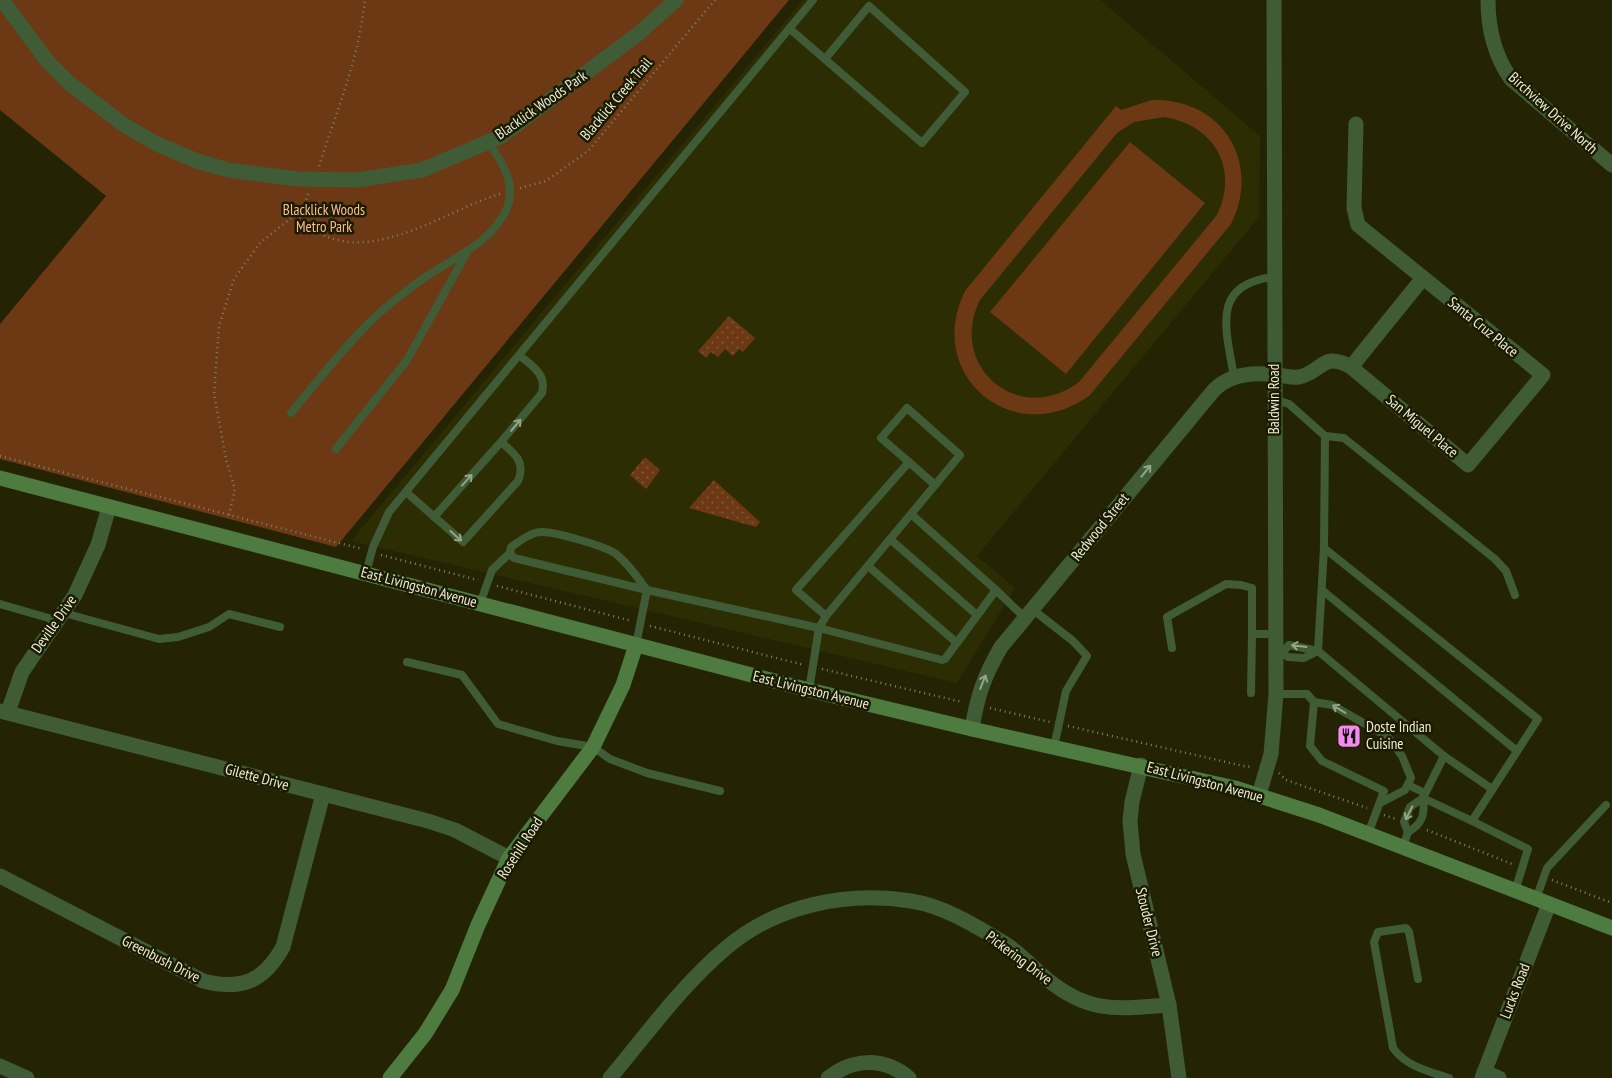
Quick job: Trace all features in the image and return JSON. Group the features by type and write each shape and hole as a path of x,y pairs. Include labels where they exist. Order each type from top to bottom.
{"main road":[{"name":"East Livingston Avenue","path":"0,478 809,690 972,730 1141,765 1259,795 1368,834 1612,928"},
{"name":"Rosehill Road","path":"390,1078 425,1034 452,990 478,925 509,858 593,747 623,685 636,645"}],"street":[{"name":"Blacklick Woods Park","path":"2,0 53,67 92,102 124,125 157,144 197,161 228,170 314,180 357,180 422,170 500,137 638,34 676,0"},
{"name":"Baldwin Road","path":"1259,795 1267,768 1275,725 1279,652 1276,634 1274,399 1274,0"},
{"name":"Birchview Drive North","path":"1488,0 1488,16 1494,44 1503,67 1511,78 1612,165"},
{"name":"Santa Cruz Place","path":"1356,124 1354,208 1358,225 1543,375"},
{"path":"1351,367 1423,278"},
{"name":"San Miguel Place","path":"1274,374 1300,376 1334,359 1351,367 1468,465 1543,375"},
{"name":"Redwood Street","path":"972,730 976,705 983,682 1001,648 1214,390 1226,380 1234,377 1274,374"},
{"name":"Deville Drive","path":"4,711 32,655 62,617 98,544 109,507"},
{"name":"Gilette Drive","path":"4,711 428,821 455,830 509,858"},
{"name":"Stouder Drive","path":"1141,765 1131,812 1133,854 1169,1005 1179,1078"},
{"name":"Greenbush Drive","path":"0,876 203,981 220,986 250,982 275,961 283,947 323,794"},
{"name":"Pickering Drive","path":"610,1078 698,974 726,947 759,925 794,910 833,900 874,898 913,901 953,915 1007,945 1069,995 1088,1004 1116,1009 1169,1005"},
{"name":"Lucks Road","path":"1483,1075 1542,901"},
{"path":"828,1078 849,1065 864,1062 879,1063 892,1067 909,1078"},
{"path":"0,1066 27,1078"},
{"path":"1483,1075 1499,1078"}],"lane":[{"path":"366,573 371,552 389,512 813,0"},
{"path":"790,28 825,59 922,143 965,92 869,6 825,59"},
{"path":"291,413 370,321 425,277 470,249 498,224 508,207 510,191 503,163 488,142"},
{"path":"336,449 407,360 470,249"},
{"path":"1234,377 1226,333 1229,299 1238,288 1256,279 1274,277"},
{"path":"434,517 542,393 545,384 542,375 519,355"},
{"path":"1274,399 1289,404 1325,436 1344,438 1495,559 1506,571 1515,595"},
{"path":"809,690 819,628 826,616 960,455 907,408 881,438 935,485"},
{"path":"1318,651 1324,548 1325,436"},
{"path":"406,492 463,542 518,481 522,464 516,454 501,442"},
{"path":"826,616 796,590 909,462"},
{"path":"911,514 996,590 1029,614 1073,641 1087,656 1066,691 1054,747"},
{"path":"480,604 492,570 510,553 511,547 532,534 542,532 600,546 615,553 627,564 647,590 636,645"},
{"path":"890,539 977,615"},
{"path":"1324,548 1538,720 1472,820"},
{"path":"510,553 514,558 819,628 939,660 945,659 996,590"},
{"path":"868,566 957,643"},
{"path":"1172,648 1167,617 1226,584 1252,588 1251,692"},
{"path":"1322,590 1517,751"},
{"path":"0,604 159,640 178,637 209,627 228,614 280,627"},
{"path":"1252,634 1276,634"},
{"path":"1318,651 1304,658 1288,658 1279,652 1289,645 1318,651 1444,756 1492,790"},
{"path":"407,662 462,675 498,724 557,741 593,747 610,759 647,773 720,791"},
{"path":"1276,694 1307,694 1314,702 1332,705 1388,736 1402,756 1411,778 1405,790 1380,803"},
{"path":"1314,702 1310,746 1314,753 1322,761 1384,791 1368,834"},
{"path":"1403,848 1408,832 1404,822 1410,807 1424,796 1444,756"},
{"path":"1408,785 1424,796 1528,849 1515,891"},
{"path":"1408,832 1418,827 1425,812 1424,796"},
{"path":"1542,901 1544,877 1547,868 1606,805"},
{"path":"1418,979 1409,932 1406,928 1378,932 1374,942 1393,1048 1400,1058 1413,1066 1449,1078"}],"path":[{"path":"229,515 235,489 226,459 214,394 219,326 234,279 260,243 296,214 305,203 359,43 365,0"},
{"name":"Blacklick Creek Trail","path":"296,214 322,235 354,243 404,235 474,202 546,181 588,151 715,0"},
{"path":"0,456 813,667 1248,767 1254,764 1282,774 1286,780 1404,822"},
{"path":"1418,827 1522,868"},
{"path":"1544,877 1612,903"}],"shaded area":[{"path":"803,0 1100,0 1260,136 1259,217 977,556 1015,588 957,683 351,541"}],"green space":[{"name":"Blacklick Woods Metro Park","path":"0,0 789,0 336,547 0,459 0,324 106,196 0,110"},
{"path":"1152,100 1177,102 1198,110 1216,122 1229,138 1238,157 1242,178 1239,201 1231,224 1090,395 1061,410 1033,414 1006,409 984,396 966,376 956,351 955,322 965,291 1116,106 1121,110","holes":["1164,117 1197,129 1209,139 1218,152 1223,166 1225,181 1223,198 1217,215 1079,382 1056,394 1034,398 1013,393 995,383 981,367 973,347 972,325 980,300 1117,133 1134,122"]},
{"path":"1130,142 1205,203 1066,374 990,312"},
{"path":"729,316 755,338 743,352 739,349 733,356 725,349 718,357 711,352 706,358 698,351"},
{"path":"645,457 660,470 646,489 630,475"},
{"path":"714,480 760,522 756,527 689,508"}],"place":[{"name":"Doste Indian Cuisine","path":"1349,736"}]}
